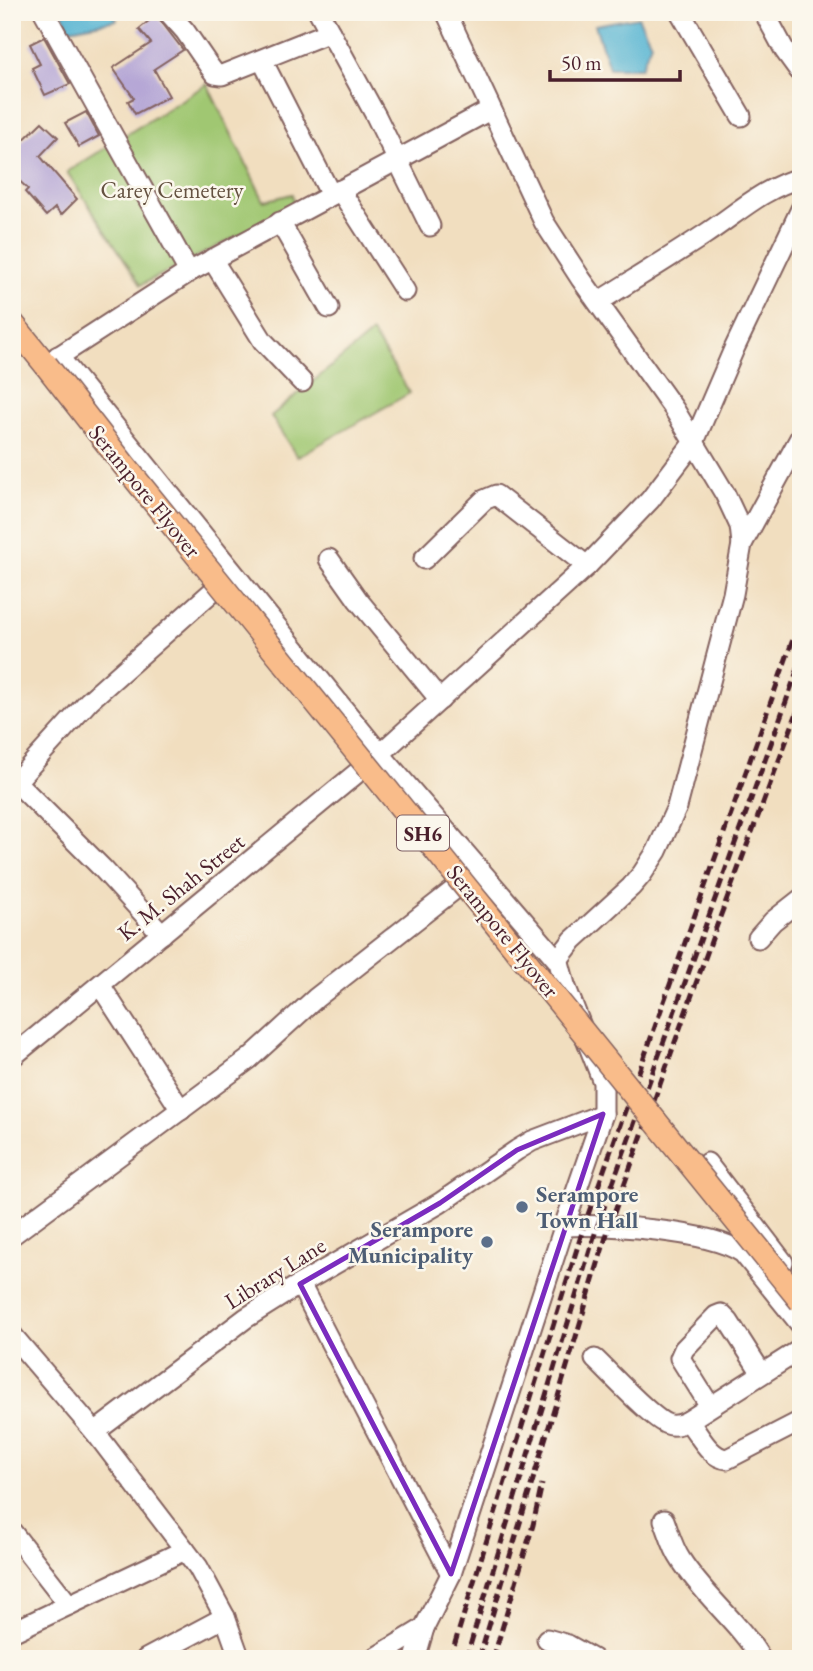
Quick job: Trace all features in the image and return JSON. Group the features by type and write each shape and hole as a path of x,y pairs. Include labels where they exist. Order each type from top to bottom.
{"main road":[{"name":"SH6","path":"12,323 52,360"},
{"name":"Serampore Flyover","path":"52,360 140,485 801,1301"}],"street":[{"path":"44,12 189,272"},
{"path":"168,12 186,31 215,74 222,75 330,32"},
{"path":"319,12 430,226"},
{"path":"446,12 544,222 674,409 736,516 742,544"},
{"path":"680,12 741,116"},
{"path":"764,12 785,51 801,73"},
{"path":"262,60 336,193 405,291"},
{"path":"415,1659 424,1628 451,1574 603,1114 603,1082 565,985 559,962 380,754 52,360 189,272 490,110"},
{"path":"598,302 765,192 801,178"},
{"name":"K. M. Shah Street","path":"12,1057 380,754 587,566 656,493 694,442 734,349 801,209"},
{"path":"280,222 329,308"},
{"path":"212,259 263,341 302,382"},
{"path":"559,962 562,953 573,940 642,874 669,826 677,807 723,638 742,544 801,436"},
{"path":"424,559 484,500 496,495 587,566"},
{"path":"329,559 365,610 440,700"},
{"path":"162,934 103,869 14,784 89,701 232,573"},
{"path":"12,1236 249,1059 316,998 480,870"},
{"path":"758,938 801,899"},
{"path":"100,985 181,1110"},
{"name":"Library Lane","path":"94,1432 246,1318 300,1284 440,1203 532,1141 603,1114"},
{"path":"707,1163 801,1285"},
{"path":"564,1226 658,1231 731,1247 743,1253 801,1325"},
{"path":"300,1284 451,1574"},
{"path":"710,1406 680,1358 684,1349 716,1316 720,1314 729,1322 761,1372"},
{"path":"12,1335 94,1432 198,1567 225,1617 240,1659"},
{"path":"595,1359 664,1423 674,1425 688,1420 801,1349"},
{"path":"688,1420 717,1457 727,1459 801,1421"},
{"path":"663,1520 678,1557 731,1617 761,1659"},
{"path":"12,1532 69,1605"},
{"path":"12,1632 185,1550"},
{"path":"146,1659 225,1617"},
{"path":"373,1659 424,1628"},
{"path":"547,1639 568,1645 593,1659"}],"highlighted area":[{"path":"603,1114 451,1574 300,1284 440,1203 517,1150"}],"green space":[{"name":"Carey Cemetery","path":"207,84 264,201 292,194 295,207 141,285 67,172"},
{"path":"372,333 410,393 297,457 271,416"}],"water":[{"path":"62,12 113,12 117,20 69,29"},
{"path":"638,17 651,43 641,68 609,68 595,25"}],"building":[{"path":"156,15 183,50 154,69 169,96 135,114 128,101 134,98 113,68 151,43 139,29"},
{"path":"44,37 70,84 45,95 32,68 40,64 30,44"},
{"path":"86,112 99,136 79,147 65,123"},
{"path":"42,122 58,137 40,156 77,199 61,215 55,208 46,216 25,192 28,189 12,174 12,151"}],"railway":[{"path":"450,1659 584,1226 801,617"},
{"path":"466,1659 597,1227 801,660"},
{"path":"479,1659 609,1227 714,933 801,702"},
{"path":"493,1659 533,1525 542,1484"}],"place":[{"name":"Serampore Town Hall","path":"522,1207"},
{"name":"Serampore Municipality","path":"487,1242"}]}
